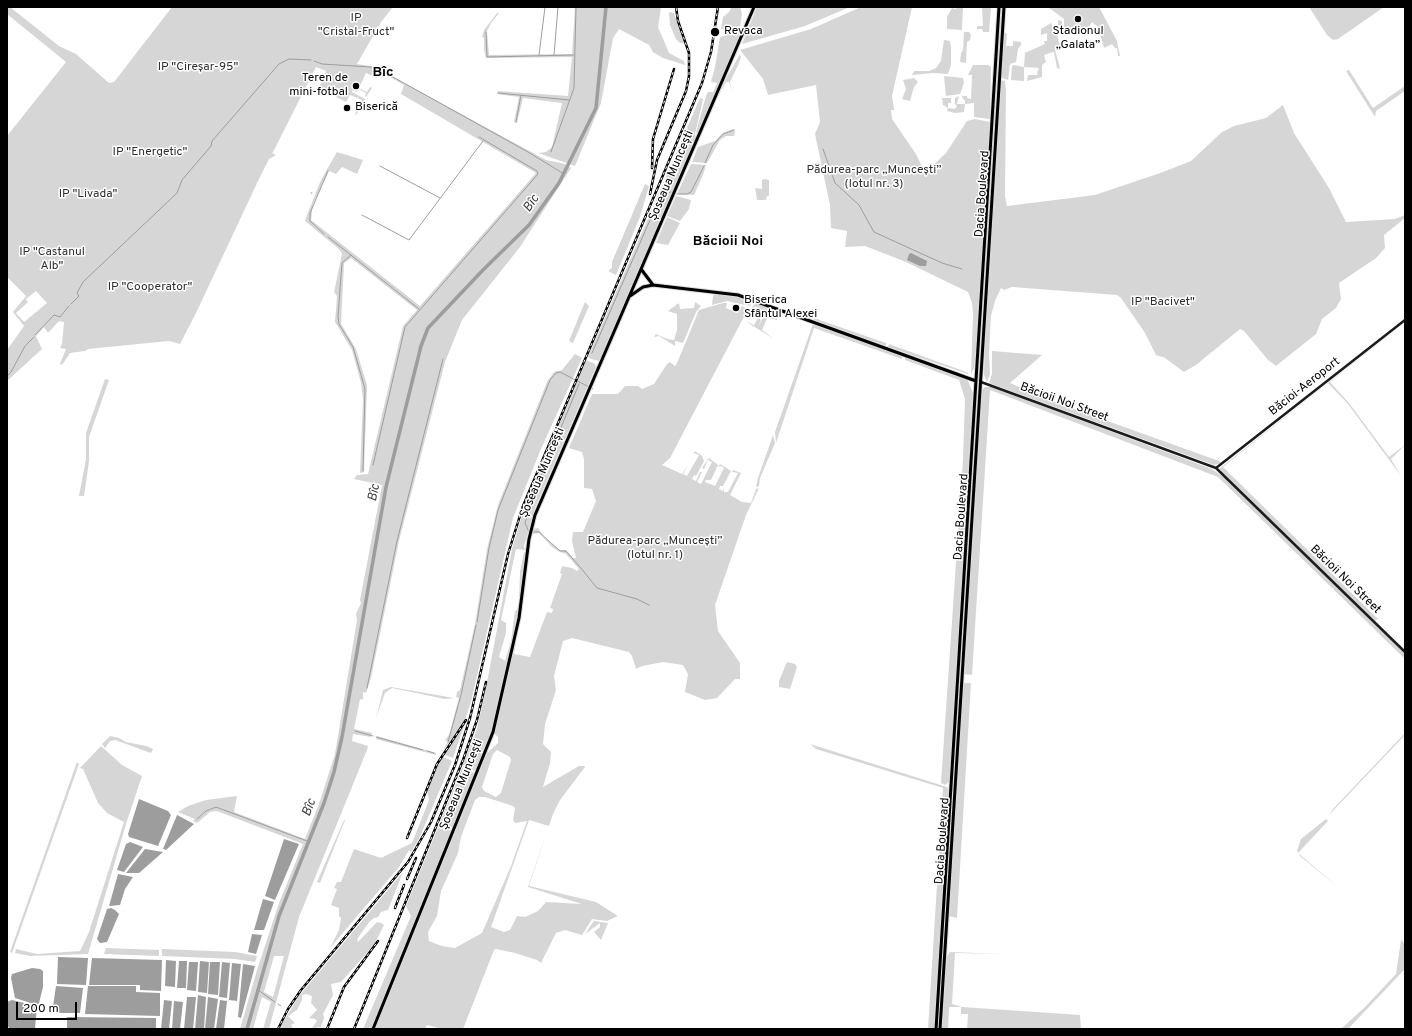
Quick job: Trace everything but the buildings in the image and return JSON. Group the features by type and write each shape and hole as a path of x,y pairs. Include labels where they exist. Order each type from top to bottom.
{"main road":[{"name":"Șoseaua Muncești","path":"373,1029 493,732 519,618 531,526 538,506 754,7"},
{"name":"Dacia Boulevard","path":"940,1029 951,788 999,7"},
{"name":"Dacia Boulevard","path":"936,1029 941,991 955,788 1004,7"},
{"path":"641,269 653,285"},
{"name":"Băcioii Noi Street","path":"629,297 643,287 653,285 738,295 1216,468 1405,652"},
{"name":"Băcioi-Aeroport","path":"1216,468 1405,320"}],"green space":[{"path":"7,7 10,7 59,46 76,54 109,83 114,82 172,7 393,7 381,22 357,64 376,67 382,70 377,78 366,73 359,88 367,92 370,87 372,88 366,97 366,93 359,89 357,92 352,90 352,92 365,99 356,115 355,114 362,100 350,95 346,102 319,88 326,71 316,67 272,153 276,155 269,159 180,344 169,341 88,349 85,351 70,353 62,365 60,364 66,349 60,348 62,344 64,322 59,321 48,333 44,327 36,336 42,349 7,381 7,350 24,326 13,312 26,296 7,277 7,136 66,62 7,14","holes":["36,291 47,303 24,322 16,313 28,302 26,299"]},
{"path":"575,7 661,7 658,27 669,53 684,61 685,65 663,58 653,52 649,45 619,29 613,38 601,103 575,166 538,153 546,152 552,147 562,103 523,98 517,123 514,122 519,97 497,94 498,91 568,96 572,57 486,58 484,38 482,37 484,30 497,13 499,13 487,31 489,55 572,54"},
{"path":"731,7 740,7 742,14 738,40 698,134 696,132 706,96 708,92 713,92 717,83 711,82 720,37 724,36 725,30 721,29 723,17 730,11"},
{"path":"757,7 850,7 805,26 742,44"},
{"name":"Pădurea-parc „Muncești” (lotul nr. 3)","path":"861,7 912,7 892,96 894,110 891,110 892,119 916,154 925,173 946,153 967,121 975,119 990,122 977,340 974,368 971,374 973,314 972,303 968,292 906,262 865,246 845,247 847,231 831,228 830,205 815,134 820,122 816,85 768,95 763,79 740,50 811,29"},
{"path":"957,7 963,7 962,30 947,29 947,17 952,8 956,9"},
{"path":"982,7 991,7 989,32 983,32 982,29 977,29 977,26 983,26"},
{"path":"1048,7 1099,7 1117,41 1120,56 1118,56 1117,48 1115,48 1112,44 1104,48 1098,27 1092,22 1089,27 1064,33 1064,19"},
{"path":"1309,7 1384,7 1338,39 1333,40 1327,35"},
{"path":"669,12 674,13 684,43 680,43 676,39 670,25"},
{"path":"1058,20 1062,21 1062,33 1057,35 1060,46 1055,49 1060,69 1057,68 1054,52 1044,55 1046,62 1042,65 1042,77 1027,81 1028,75 1038,75 1037,73 1039,68 1024,67 1025,53 1045,44 1044,41 1047,41 1047,33 1041,35 1041,29 1051,23 1052,26 1058,26"},
{"path":"1003,31 1007,34 1006,46 1013,46 1013,41 1021,42 1018,49 1016,62 1010,64 1008,80 1000,77"},
{"path":"964,32 969,32 971,35 970,40 967,42 966,63 960,62 961,53 963,50"},
{"path":"944,40 950,41 951,48 951,65 948,74 933,73 912,75 914,71 929,71 936,68 941,61"},
{"path":"738,54 727,77 740,54 741,57 739,63 730,82 732,91 729,82 726,82 719,96 725,82 711,110"},
{"path":"973,65 988,65 991,67 990,119 974,117 974,103 965,104 965,100 962,96 967,96 967,98 971,99 972,75 968,75"},
{"path":"1012,66 1024,67 1024,81 1011,80"},
{"path":"1349,70 1373,108 1405,86 1405,91 1376,111 1375,117 1346,71"},
{"path":"997,71 994,143 978,371"},
{"path":"384,72 546,160 565,164 571,168 520,247 462,320 445,362 399,541 371,678 366,693 363,692 363,700 360,699 354,729 372,733 371,737 353,734 352,741 368,746 367,750 299,917 269,1029 263,1029 271,1002 262,997 253,1029 240,1029 257,970 279,903 303,844 217,811 210,812 197,823 193,821 195,819 178,812 188,806 206,800 237,796 234,812 305,839 320,801 335,754 357,620 356,614 361,603 360,600 382,485 354,479 357,475 368,474 403,326 417,310 351,258 344,263 341,324 356,349 367,385 364,472 360,473 363,399 361,383 352,350 335,322 337,296 334,292 342,254 339,249 305,221 307,215 321,180 337,152 363,160 357,174 342,167 336,174 329,171 313,204 311,220 420,306 536,173 401,94 404,85 383,73","holes":["274,956 284,956 273,997 264,992"]},
{"path":"944,76 963,78 964,83 960,94 946,96"},
{"path":"914,78 918,82 914,87 910,101 902,99 906,89 903,80"},
{"name":"IP \"Bacivet\"","path":"1001,80 1005,81 1006,90 1005,196 1007,206 1095,195 1163,172 1191,161 1222,132 1234,126 1266,118 1283,105 1294,133 1329,188 1346,222 1395,219 1405,215 1405,218 1384,235 1385,248 1376,258 1339,283 1341,299 1336,308 1322,319 1316,334 1276,366 1268,360 1244,331 1240,329 1196,365 1184,372 1165,358 1156,355 1145,333 1121,298 1117,295 1012,287 1004,290 1001,288 995,301 991,316 989,354 990,374 987,382 984,375 986,301"},
{"path":"959,96 957,104 965,104 964,112 955,113 947,111 948,108 955,109 957,106 955,104 955,98"},
{"path":"700,98 703,99 695,134 696,138 599,361 591,359 588,357"},
{"path":"942,98 951,98 951,103 948,103 948,108 943,105"},
{"path":"733,129 735,131 734,136 726,136 720,140 707,163 692,162 698,147 715,141 723,133"},
{"path":"691,164 706,165 694,195 677,194"},
{"path":"762,180 769,180 769,196 767,196 766,200 757,200 755,188 762,189"},
{"path":"645,184 649,186 640,217 616,275 608,271 612,268 612,262"},
{"path":"676,196 691,200 689,209 680,221 667,216"},
{"path":"667,217 680,223 668,245 656,243"},
{"path":"715,294 741,297 751,301 751,305 727,301 712,305 713,296"},
{"path":"585,302 589,306 573,343 569,341"},
{"path":"695,302 701,306 696,312 683,343 675,341 675,346 659,336 654,337 656,334 667,339 674,340 677,330 677,314 668,311 679,303 680,309 694,308"},
{"name":"Pădurea-parc „Muncești” (lotul nr. 1)","path":"723,303 727,303 726,308 738,313 742,306 748,309 670,458 662,465 682,474 688,465 683,474 687,476 699,455 694,453 689,461 695,451 702,456 704,461 696,476 694,475 692,479 696,481 700,472 702,472 697,482 701,484 712,462 708,460 704,469 702,468 709,458 718,465 711,480 706,480 705,482 715,486 724,468 721,466 718,467 720,464 731,471 723,486 720,486 719,489 723,491 724,488 724,492 728,492 738,473 732,472 733,470 741,473 730,495 742,502 751,503 756,489 759,488 746,515 715,605 718,631 740,663 740,679 735,679 717,698 705,700 685,692 688,674 683,665 663,662 642,666 636,669 632,656 629,652 572,638 563,641 554,676 556,690 545,724 543,744 551,752 550,763 543,787 579,766 585,767 560,800 553,814 549,826 529,886 596,902 618,916 607,921 592,919 582,935 565,930 556,933 541,963 537,960 515,953 496,949 494,950 463,1029 443,1029 427,1025 425,1029 375,1029 487,753 498,743 498,737 494,733 516,640 514,654 530,657 547,612 552,613 553,609 550,608 562,574 560,573 562,566 572,568 577,571 579,569 566,554 552,547 539,533 531,534 532,529 538,528 544,537 552,544 560,550 566,550 573,558 576,558 572,541 573,532 583,532 596,501 592,489 584,488 584,459 582,452 569,448 592,394 618,394 625,386 638,386 642,389 654,384 667,364 670,362 675,366 677,363 699,310","holes":["497,750 510,757 511,760 501,793 496,797 484,791 482,787 493,754","479,797 485,797 513,806 515,808 513,820 515,823 527,821 511,866 482,933 455,948 442,946 429,941 428,932 437,916 441,891 458,853 461,837 475,800","529,820 549,826 528,887 582,904 546,902 538,911 525,917 517,916 510,930 504,932 491,927"]},
{"path":"757,303 775,309 776,313 772,315 773,317 777,315 777,320 767,318 762,330 774,339 745,321 754,325 758,318 761,320 758,327 765,314 763,311 755,306 747,318 754,304"},
{"path":"814,318 886,343 886,346 814,320"},
{"path":"1405,322 1330,382 1349,403 1389,457 1405,445 1391,459 1401,476 1348,404 1328,383 1223,467 1377,618 1379,618 1375,621 1219,469"},
{"path":"813,324 902,356 902,359 814,328 776,443 775,432"},
{"path":"889,344 969,373 968,374 888,347"},
{"path":"992,351 1042,355 1010,383 1052,401 1221,463 1214,465 989,383 992,374"},
{"path":"575,354 582,358 541,449 513,518 471,702 465,720 457,733 440,754 448,742 445,740 449,735 459,698 456,697 457,692 460,690 475,624 487,549 498,505 547,382 554,372 562,370"},
{"path":"905,357 967,379 973,393 950,781 945,785 941,783 963,459 965,399 959,380 905,360"},
{"path":"586,360 595,364 596,367 535,508 524,546 525,550 516,549 501,620 506,623 506,633 499,657 505,661 511,641 515,611 517,610 519,601 520,572 524,552 526,553 520,602 501,696 491,732 476,771 466,768 463,764 477,729 512,549 523,512"},
{"path":"105,379 109,380 89,437 89,461 84,496 79,496 86,459 86,433"},
{"path":"985,387 992,387 1212,469 1225,478 1405,654 1405,659 1218,477 990,390 972,675 964,674 978,443 982,390"},
{"path":"978,393 962,658 961,655"},
{"path":"773,435 775,443 760,478 759,486 756,487 758,478"},
{"path":"787,662 795,664 797,667 790,689 779,687 779,681"},
{"path":"963,683 971,683 957,918 949,916"},
{"path":"391,687 454,698 445,699 392,688 385,693 376,718 383,690"},
{"path":"465,723 453,758 443,754 456,738"},
{"path":"1405,733 1405,735 1329,815 1333,809"},
{"path":"110,736 153,749 151,753 115,740 110,741 105,748 102,744"},
{"path":"377,736 436,753 436,755 376,739"},
{"path":"810,744 947,787 949,791 935,1029 928,1029 943,788 816,749"},
{"path":"101,746 122,765 142,776 126,824 88,954 30,956 15,953 16,949 37,954 80,951 89,932 124,822 107,813 98,803 83,769 80,768"},
{"path":"441,756 452,761 419,839 411,852 409,850 399,867 330,948 339,930 341,918 339,916 339,908 331,905 337,889 334,888 337,882 341,882 354,849 381,858 412,843 429,800 427,791"},
{"path":"77,762 79,764 12,953 10,952"},
{"path":"463,766 464,769 475,773 371,1029 363,1029 411,916 406,906"},
{"path":"952,791 954,791 940,989"},
{"path":"1326,819 1328,821 1298,853 1297,851 1301,839"},
{"path":"344,820 320,883 317,882"},
{"path":"1298,853 1339,888 1300,856"},
{"path":"403,872 388,910 381,912 378,917 370,921 357,939 358,942 377,922 381,923 384,925 374,945 341,982 331,984 333,995 323,1014 324,1018 321,1027 312,1028 317,1021 315,1019 317,1019 309,1018 317,1010 311,1003 312,996 306,994 302,995 302,1000 297,1010 288,1016 295,1023 291,1025 293,1029 279,1029 299,996"},
{"path":"594,921 608,923 601,940 594,932 600,927 600,923 585,934"},
{"path":"1401,940 1405,944 1405,969 1348,1029 1341,1029 1366,1006 1396,974"},
{"path":"106,948 159,950 159,956 104,954"},
{"path":"162,949 235,952 257,956 255,962 235,959 162,956"},
{"path":"950,952 1005,954 955,953 952,1004 962,1007 1080,1015 1081,1029 967,1029 968,1014 961,1014 961,1007 949,1007 948,1029 942,1029 947,956"}],"shaded area":[{"path":"911,253 927,261 926,266 920,266 907,260 909,254"},
{"path":"139,799 168,811 171,815 158,846 129,837 128,834"},
{"path":"177,815 194,824 166,850 163,849"},
{"path":"284,839 299,844 275,900 265,896"},
{"path":"130,842 143,847 124,872 117,870 126,844"},
{"path":"145,849 163,852 139,873 126,873"},
{"path":"118,874 133,877 125,889 120,905 109,906"},
{"path":"263,899 274,902 264,930 254,930"},
{"path":"111,908 119,914 107,942 100,943 97,939 107,909"},
{"path":"252,934 262,935 256,954 248,952"},
{"path":"58,957 88,958 86,985 57,984"},
{"path":"92,958 162,960 161,991 140,990 140,985 89,985"},
{"path":"166,960 176,961 175,987 165,986"},
{"path":"179,961 187,961 186,988 177,988"},
{"path":"200,961 209,962 207,993 198,992"},
{"path":"189,962 198,962 196,991 187,990"},
{"path":"210,962 220,962 218,995 208,994"},
{"path":"222,962 230,963 227,998 219,997"},
{"path":"232,963 241,964 237,1001 229,1000"},
{"path":"243,964 255,966 241,1018 238,1017"},
{"path":"32,968 43,971 43,987 39,1003 37,1005 15,998 11,978 12,974"},
{"path":"56,986 83,988 80,1013 52,1013"},
{"path":"88,986 136,986 136,992 160,993 160,1016 85,1014"},
{"path":"198,995 206,997 204,1029 195,1029"},
{"path":"187,997 196,997 193,1029 184,1029"},
{"path":"208,997 218,999 214,1029 205,1029"},
{"path":"12,1000 37,1006 35,1029 10,1029 7,1025 7,1002"},
{"path":"164,1000 172,1001 169,1029 161,1029"},
{"path":"220,1000 227,1001 224,1029 216,1029"},
{"path":"174,1001 183,1002 180,1029 172,1029"},
{"path":"67,1017 156,1018 156,1029 67,1029"}],"waterway":[{"path":"539,55 545,7"},
{"path":"554,55 558,7"},
{"path":"551,152 574,88 576,7"},
{"name":"Bîc","path":"247,1029 279,916 324,803 334,772 342,737 386,487 421,346 428,328 483,270 529,225 559,183 596,108 606,7"},
{"path":"486,32 487,57 574,55"},
{"path":"71,304 79,296 77,293 83,282 177,193 182,180 211,146 212,141 279,64 289,59 311,60"},
{"path":"314,61 322,64 371,67 381,71"},
{"path":"384,72 528,152 564,174"},
{"path":"498,93 569,100"},
{"path":"516,122 521,95"},
{"path":"705,163 713,145 723,134 734,130"},
{"path":"373,465 405,327 538,174 537,171 479,137"},
{"path":"362,215 409,240 483,141"},
{"path":"823,149 835,183 859,205 874,232 942,263 962,269"},
{"path":"380,166 440,198"},
{"path":"677,194 687,194 691,192 704,166"},
{"path":"324,234 310,221 310,213 328,171"},
{"path":"592,353 657,204 663,194 671,192"},
{"path":"328,237 419,309"},
{"path":"351,255 342,263 338,316 339,324 353,347 365,389 363,471"},
{"path":"35,335 54,315 60,317 69,306"},
{"path":"7,376 11,372 25,346 34,337"},
{"path":"367,688 397,541 443,359"},
{"path":"477,622 489,548 498,510 550,380 556,373 560,372 593,389"},
{"path":"529,532 525,523 536,488 579,384"},
{"path":"533,532 539,532 560,551 566,551 579,566"},
{"path":"580,567 597,588 637,599 649,605"},
{"path":"448,742 461,695 476,625"},
{"path":"355,731 373,736"},
{"path":"376,737 423,750"},
{"path":"427,751 434,753"},
{"path":"197,819 206,811 216,807 307,841"},
{"path":"258,990 275,1002"}],"railway":[{"path":"650,194 657,160 686,91 689,76 689,53 678,21 676,7"},
{"path":"278,1029 288,1009 301,990 408,862 431,822 455,765 470,718 508,554 523,506 702,83 711,52 718,7"},
{"path":"652,168 653,139 674,69"},
{"path":"354,1029 463,760 477,720 486,682"},
{"path":"407,838 437,764 466,720"},
{"path":"407,879 416,858"},
{"path":"401,893 404,885"},
{"path":"395,908 400,895"},
{"path":"327,1029 344,987 378,941"}],"place":[{"name":"Stadionul „Galata”","path":"1078,19"},
{"name":"Revaca","path":"715,32"},
{"name":"Teren de mini-fotbal","path":"356,86"},
{"name":"Biserică","path":"347,108"},
{"name":"Biserica Sfântul Alexei","path":"736,308"}],"district":[{"name":"Bîc","path":"383,73"},
{"name":"Băcioii Noi","path":"728,242"}],"park label":[{"name":"IP \"Cristal-Fruct\"","path":"356,26"},
{"name":"IP \"Cireșar-95\"","path":"198,68"},
{"name":"IP \"Energetic\"","path":"150,153"},
{"name":"IP \"Livada\"","path":"88,195"},
{"name":"IP \"Castanul Alb\"","path":"52,260"},
{"name":"IP \"Cooperator\"","path":"150,288"}]}
